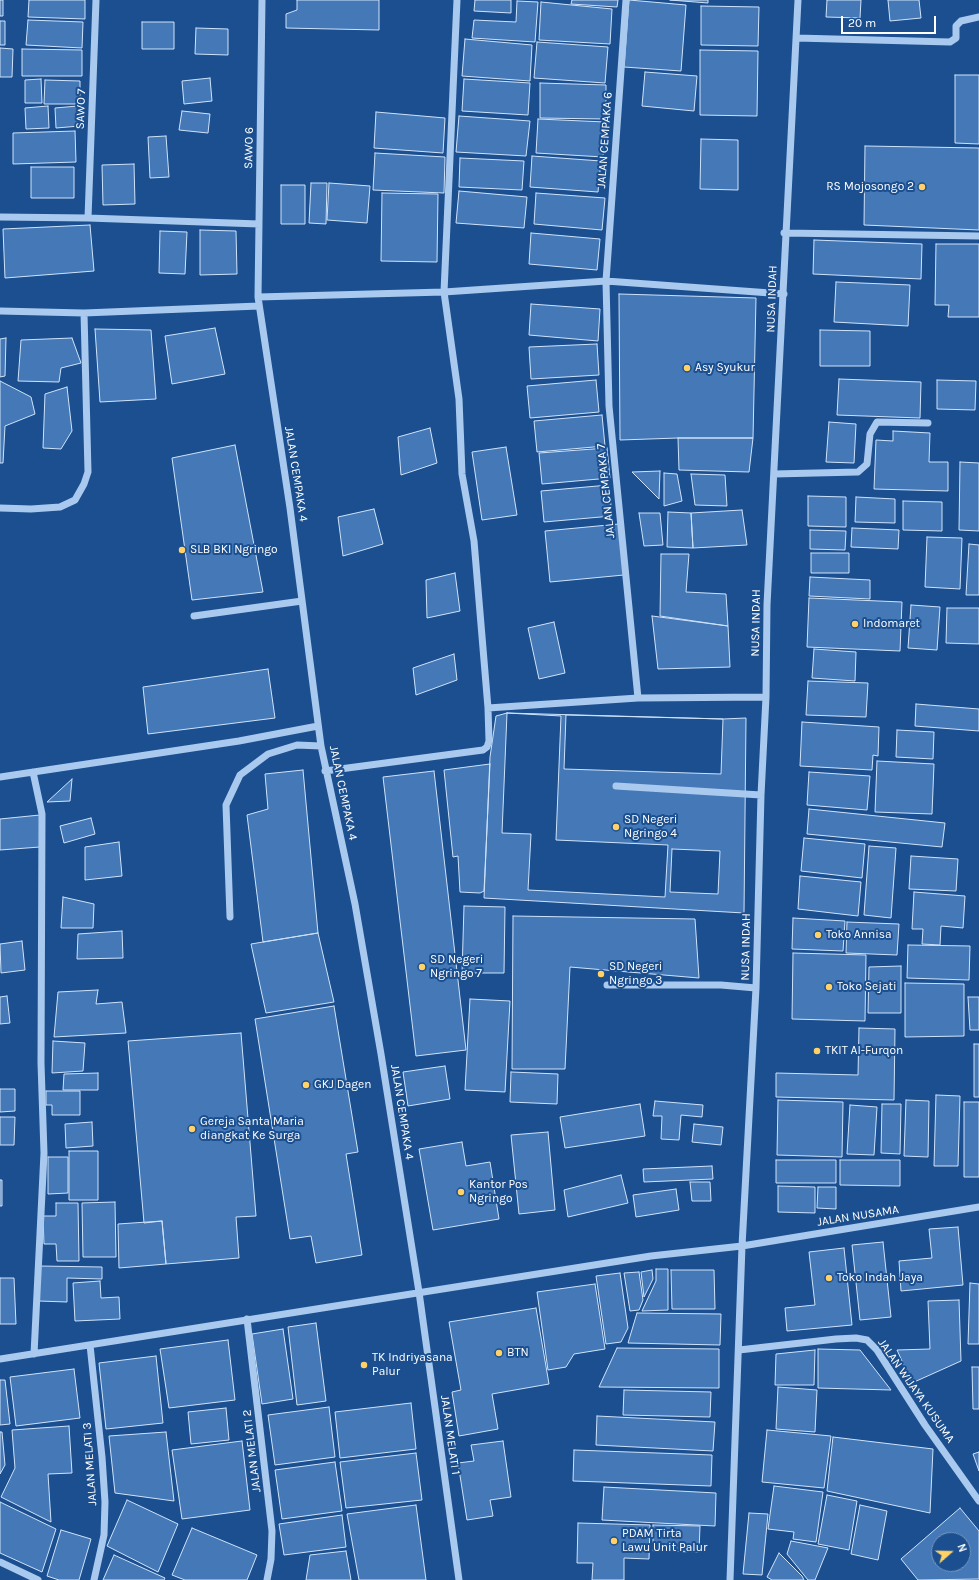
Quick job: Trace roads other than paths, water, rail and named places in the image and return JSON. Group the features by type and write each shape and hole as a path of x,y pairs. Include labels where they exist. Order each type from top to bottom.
{"street":[{"name":"SAWO 7","path":"88,218 96,0"},
{"name":"SAWO 6","path":"258,297 262,0"},
{"path":"325,771 474,753 487,747 489,741 488,708 474,542 462,474 459,399 444,292 457,0"},
{"name":"JALAN CEMPAKA 6","path":"606,282 626,0"},
{"name":"NUSA INDAH","path":"730,1580 742,1246 756,988 761,795 766,697 767,606 784,294 784,233 798,0"},
{"path":"796,38 950,42 956,38 956,26 961,21 979,17"},
{"path":"0,217 88,218 259,224"},
{"path":"784,233 979,236"},
{"path":"258,297 444,292 606,282 784,294"},
{"name":"JALAN CEMPAKA 7","path":"606,282 609,406 638,698"},
{"name":"JALAN CEMPAKA 4","path":"258,297 290,508 325,771 355,904 382,1054 419,1292"},
{"path":"0,311 84,313 259,306"},
{"path":"0,508 31,510 60,507 75,500 84,484 88,472 84,313"},
{"path":"774,474 858,472 867,464 870,434 877,422 928,423"},
{"path":"194,616 302,601"},
{"path":"488,708 638,698 766,697"},
{"path":"0,777 239,742 318,726"},
{"path":"230,917 226,805 240,775 268,754 297,745 321,746"},
{"path":"33,772 42,814 41,1063 44,1153 34,1354"},
{"path":"616,786 761,795"},
{"path":"607,985 721,985 756,988"},
{"name":"JALAN NUSAMA","path":"0,1359 651,1256 742,1246 979,1207"},
{"name":"JALAN MELATI 1","path":"419,1292 459,1580"},
{"name":"JALAN MELATI 2","path":"247,1319 272,1531 271,1559 267,1580"},
{"name":"JALAN WIJAYA KUSUMA","path":"739,1350 836,1339 856,1338 867,1340 877,1350 925,1425 979,1501"},
{"name":"JALAN MELATI 3","path":"90,1345 102,1457 105,1502 104,1535 94,1580"},
{"path":"0,1562 38,1580"}],"place":[{"name":"RS Mojosongo 2","path":"922,187"},
{"name":"Asy Syukur","path":"687,368"},
{"name":"SLB BKI Ngringo","path":"182,550"},
{"name":"Indomaret","path":"855,624"},
{"name":"SD Negeri Ngringo 4","path":"616,827"},
{"name":"Toko Annisa","path":"818,935"},
{"name":"SD Negeri Ngringo 7","path":"422,967"},
{"name":"SD Negeri Ngringo 3","path":"601,974"},
{"name":"Toko Sejati","path":"829,987"},
{"name":"TKIT Al-Furqon","path":"817,1051"},
{"name":"GKJ Dagen","path":"306,1085"},
{"name":"Gereja Santa Maria diangkat Ke Surga","path":"192,1129"},
{"name":"Kantor Pos Ngringo","path":"461,1192"},
{"name":"Toko Indah Jaya","path":"829,1278"},
{"name":"BTN","path":"499,1353"},
{"name":"TK Indriyasana Palur","path":"364,1365"},
{"name":"PDAM Tirta Lawu Unit Palur","path":"614,1541"}]}
